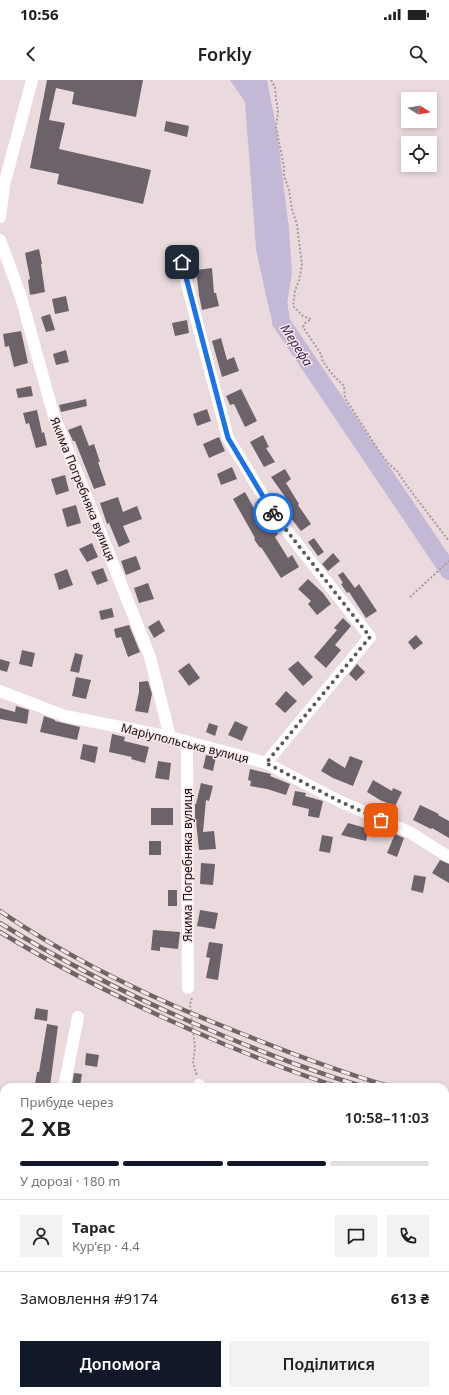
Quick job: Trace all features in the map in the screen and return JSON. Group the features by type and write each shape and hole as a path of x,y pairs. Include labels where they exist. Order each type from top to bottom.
{"street":[{"path":"0,217 2,185 32,80"},
{"name":"Якима Погребняка вулиця","path":"0,240 21,297 53,413 150,657 170,737"},
{"path":"182,262 228,438 276,517 370,637 266,763"},
{"name":"Маріупольська вулиця","path":"0,691 65,716 170,737 266,763 339,801 408,832 449,857"},
{"name":"Якима Погребняка вулиця","path":"187,742 188,988"},
{"path":"65,1083 78,1017"}],"path":[{"path":"271,80 275,87 278,112 276,127 284,167 284,176 289,190 292,209 298,225 302,261 293,306 303,316 311,319 305,323 303,327 321,354 323,362 344,386 345,398 354,412 389,464 397,471 449,540"},
{"path":"410,597 449,561"},
{"path":"188,988 192,996 190,1004 195,1048 193,1063 198,1083"}],"shaded area":[{"path":"230,80 267,80 277,131 289,229 292,273 287,304 270,314 256,249 245,102"}],"building":[{"path":"47,80 143,80 136,117 72,104 74,92 56,88 49,120 65,123 59,149 151,170 143,204 57,184 59,174 30,168"},
{"path":"166,121 189,126 187,137 164,131"},
{"path":"39,249 45,292 30,295 28,280 30,279 25,253"},
{"path":"212,268 214,293 216,293 219,306 202,310 196,270"},
{"path":"66,296 69,311 55,314 52,299"},
{"path":"50,314 55,330 46,332 41,317"},
{"path":"187,320 189,333 175,336 172,323"},
{"path":"21,331 28,363 14,367 9,346 5,347 3,334"},
{"path":"221,338 227,360 234,357 239,371 222,377 212,341"},
{"path":"66,350 69,362 56,365 53,354"},
{"path":"31,386 33,396 18,398 16,389"},
{"path":"241,389 257,421 245,427 234,404 230,405 226,396"},
{"path":"86,399 87,406 61,412 59,405"},
{"path":"207,409 211,421 197,426 193,414"},
{"path":"37,410 42,433 44,432 47,445 36,448 29,423 26,424 23,413"},
{"path":"81,425 89,446 94,444 100,462 98,462 106,485 94,489 75,441 73,441 68,430"},
{"path":"263,435 269,447 266,448 275,462 264,467 250,442"},
{"path":"219,437 225,451 209,458 203,444"},
{"path":"232,467 237,479 221,485 217,474"},
{"path":"285,469 291,479 286,483 299,504 298,505 311,524 301,531 279,503 286,498 271,477"},
{"path":"65,475 69,491 56,495 51,479"},
{"path":"245,492 256,512 259,511 269,528 272,525 278,534 275,537 288,558 292,555 299,567 281,578 261,547 260,548 254,539 255,538 233,499"},
{"path":"118,497 123,512 137,506 142,519 123,526 130,542 119,547 109,523 107,524 100,503"},
{"path":"76,505 81,523 67,527 62,509"},
{"path":"314,538 324,552 318,556 308,542"},
{"path":"92,543 98,557 87,562 79,549"},
{"path":"333,553 340,561 328,571 322,564"},
{"path":"136,556 141,569 126,575 121,561"},
{"path":"103,568 108,581 97,585 91,572"},
{"path":"67,569 73,585 59,590 54,574"},
{"path":"343,572 355,588 359,584 377,611 366,618 349,592 347,593 341,584 343,583 338,575"},
{"path":"308,579 323,593 331,604 317,615 308,604 311,601 298,589"},
{"path":"148,583 154,599 139,603 134,588"},
{"path":"112,608 114,617 101,620 99,611"},
{"path":"343,618 351,626 335,645 341,650 326,668 314,657 337,630 334,628"},
{"path":"159,620 165,631 154,638 148,627"},
{"path":"129,625 140,652 128,657 121,637 116,638 114,629"},
{"path":"416,635 423,643 414,650 408,642"},
{"path":"22,650 35,653 32,667 19,664"},
{"path":"75,653 83,655 79,673 70,671"},
{"path":"0,659 10,662 7,672 0,670"},
{"path":"298,661 313,677 303,686 288,669"},
{"path":"189,663 200,678 189,686 178,671"},
{"path":"357,664 365,672 356,681 349,674"},
{"path":"76,677 91,680 86,699 72,696"},
{"path":"148,681 152,694 148,713 135,711 139,692 139,682"},
{"path":"286,691 297,701 285,713 275,704"},
{"path":"16,706 29,710 27,724 0,719 0,708 15,712"},
{"path":"44,716 55,721 80,727 77,740 40,732"},
{"path":"235,721 248,727 242,741 228,735"},
{"path":"209,723 218,726 215,736 206,732"},
{"path":"112,734 125,737 124,741 149,747 145,763 131,759 132,757 109,752"},
{"path":"83,744 98,747 95,763 80,759"},
{"path":"206,755 216,757 213,771 203,768"},
{"path":"350,756 363,761 353,786 333,778 321,771 329,758 345,768"},
{"path":"158,761 171,763 169,780 155,778"},
{"path":"250,769 271,774 270,776 290,784 286,795 267,789 250,786 251,781 248,780"},
{"path":"373,780 392,791 393,788 402,792 395,806 380,800 367,792"},
{"path":"201,783 213,786 209,801 206,800 203,832 214,831 216,849 199,850 195,821 195,804"},
{"path":"295,791 306,793 305,796 323,801 319,818 308,816 309,809 292,805"},
{"path":"420,805 439,814 438,815 449,821 449,838 432,828 431,829 413,820"},
{"path":"151,808 173,808 173,825 151,825"},
{"path":"348,823 369,829 366,841 341,835"},
{"path":"395,834 404,838 397,857 387,853"},
{"path":"322,835 333,837 330,853 319,851"},
{"path":"149,841 161,841 161,855 149,855"},
{"path":"440,860 449,864 449,883 432,873"},
{"path":"201,863 215,864 213,885 200,884"},
{"path":"414,875 426,877 423,893 411,890"},
{"path":"168,890 177,890 177,906 168,906"},
{"path":"200,910 218,913 215,929 197,926"},
{"path":"153,930 180,932 178,949 160,947 160,951 151,950"},
{"path":"209,942 223,944 218,980 206,978 210,958 206,957"},
{"path":"36,1008 48,1010 47,1021 34,1019"},
{"path":"47,1024 58,1026 50,1083 35,1083 37,1072 39,1072"},
{"path":"86,1053 99,1055 97,1067 85,1065"},
{"path":"74,1073 82,1074 80,1083 72,1083"}],"waterway":[{"name":"Мерефа","path":"276,286 281,322 449,571"}],"railway":[{"path":"0,911 85,963 174,1006 294,1054 379,1083"},
{"path":"0,923 56,956 142,1000 281,1059 351,1083"},
{"path":"0,932 55,964 168,1020 268,1062 327,1083"}],"way so far":[{"path":"273,513 370,637 266,763 339,801 381,820"}],"route":[{"path":"182,262 228,438 273,513"}]}
